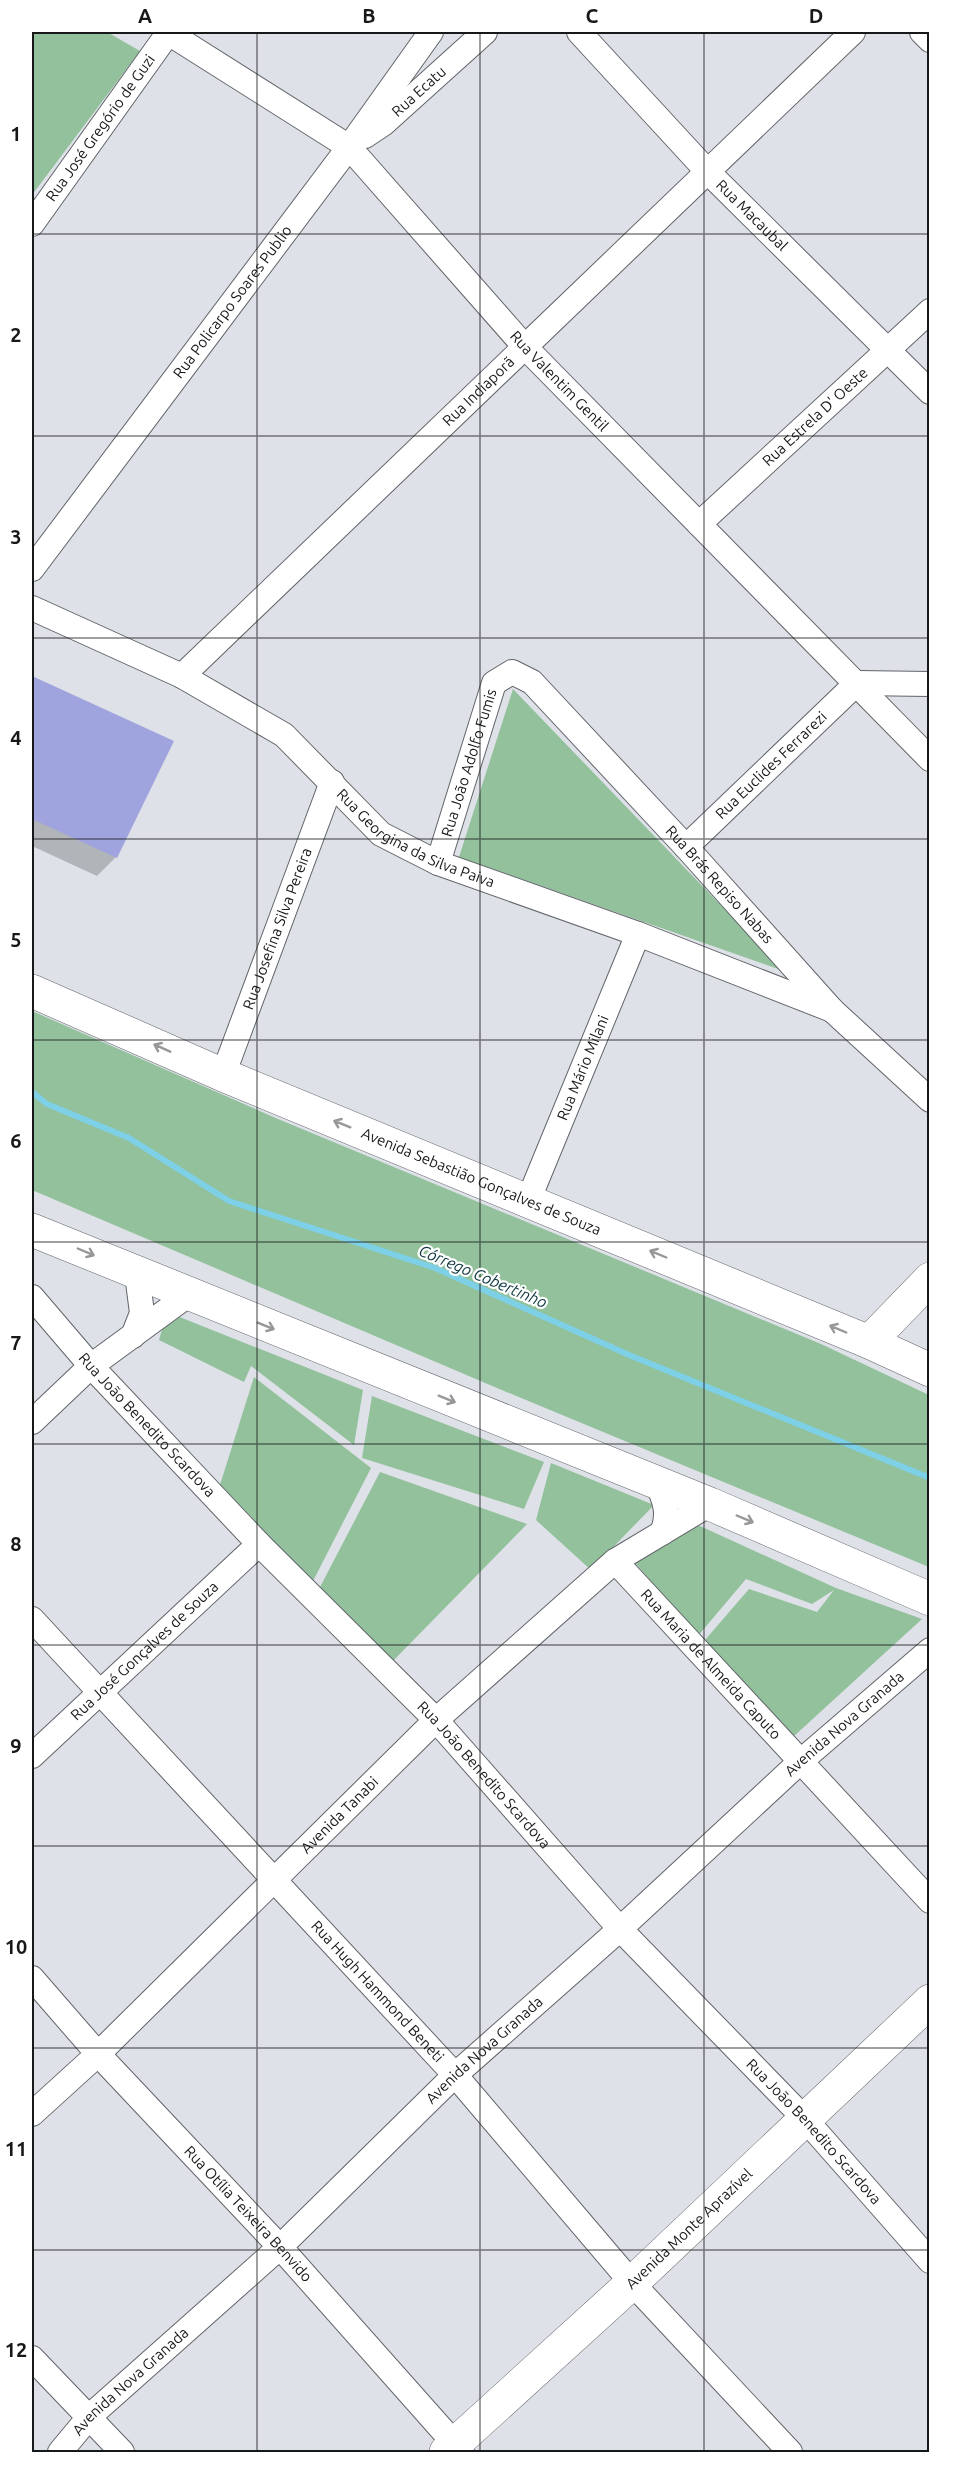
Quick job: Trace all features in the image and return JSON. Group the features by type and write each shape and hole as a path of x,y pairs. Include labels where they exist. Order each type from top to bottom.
{"main road":[{"name":"Avenida Sebastião Gonçalves de Souza","path":"32,991 223,1075 869,1342 930,1370"},
{"path":"32,1230 188,1295 710,1504 928,1605"},
{"path":"869,1342 930,1279"},
{"name":"Avenida Monte Aprazível","path":"454,2450 930,2001"}],"street":[{"name":"Rua Valentim Gentil","path":"168,32 349,147 525,347 930,759"},
{"name":"Rua José Gregório de Guzi","path":"32,224 168,32"},
{"name":"Rua Policarpo Soares Publio","path":"32,569 349,147 431,32"},
{"name":"Rua Ecatu","path":"349,147 383,124 485,32"},
{"name":"Rua Macaubal","path":"579,32 708,172 930,392"},
{"name":"Rua Indiaporã","path":"182,676 852,32"},
{"path":"922,32 930,40"},
{"name":"Rua Estrela D' Oeste","path":"699,524 930,311"},
{"name":"Rua Georgina da Silva Paiva","path":"32,608 182,676 284,735 381,834 438,863 638,934 832,1010"},
{"name":"Rua Brás Repiso Nabas","path":"512,672 532,682 686,847 832,1010 930,1100"},
{"name":"Rua João Adolfo Fumis","path":"438,863 494,683 512,672"},
{"path":"857,683 930,684"},
{"name":"Rua Euclides Ferrarezi","path":"686,847 857,683"},
{"name":"Rua Josefina Silva Pereira","path":"223,1075 332,782"},
{"name":"Rua Mário Milani","path":"528,1201 638,934"},
{"path":"133,1336 142,1313 137,1274"},
{"path":"32,1422 91,1366 188,1295"},
{"name":"Rua João Benedito Scardova","path":"32,1297 91,1366 259,1544 436,1720 620,1929 804,2118 930,2261"},
{"path":"657,1483 665,1501 667,1519 662,1533"},
{"name":"Avenida Tanabi","path":"32,2114 98,2054 436,1720 615,1561 710,1504"},
{"name":"Rua José Gonçalves de Souza","path":"32,1756 259,1544"},
{"name":"Rua Maria de Almeida Caputo","path":"615,1561 930,1900"},
{"name":"Rua Hugh Hammond Beneti","path":"32,1619 455,2075 632,2283 790,2452"},
{"name":"Avenida Nova Granada","path":"60,2452 90,2416 280,2247 455,2075 620,1929 801,1761 925,1654 930,1631"},
{"name":"Rua Otília Teixeira Benvido","path":"32,1978 98,2054 280,2247 454,2450"},
{"path":"32,2358 122,2452"}],"green space":[{"path":"32,32 107,32 140,51 32,195"},
{"path":"513,689 784,971 459,857"},
{"path":"32,1011 278,1119 821,1344 929,1395 929,1567 497,1388 32,1190"},
{"path":"167,1312 363,1390 354,1445 251,1366 244,1382 159,1340"},
{"path":"254,1377 371,1468 313,1581 219,1488"},
{"path":"372,1396 544,1462 524,1509 362,1458"},
{"path":"551,1463 654,1505 591,1570 536,1520"},
{"path":"380,1472 527,1524 391,1663 319,1589"},
{"path":"689,1521 836,1588 922,1619 793,1737 705,1640 749,1589 817,1612 834,1590 812,1604 746,1579 697,1637 632,1559"}],"building":[{"path":"32,676 174,741 117,858 32,819"}],"waterway":[{"name":"Córrego Cobertinho","path":"32,1092 47,1104 129,1138 229,1201 435,1268 629,1355 930,1478"}]}
